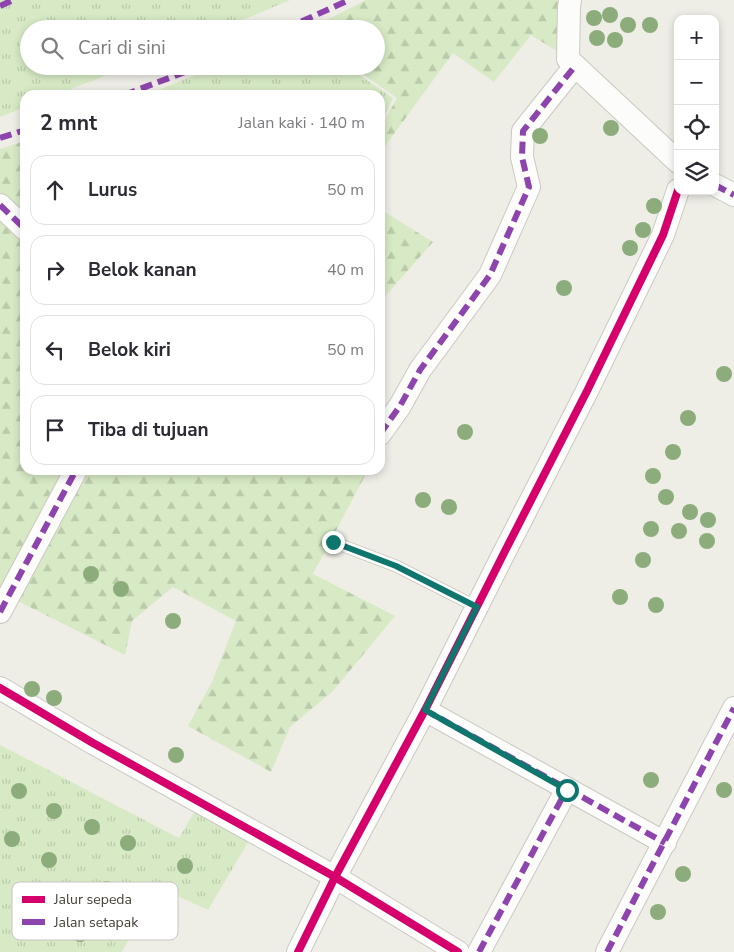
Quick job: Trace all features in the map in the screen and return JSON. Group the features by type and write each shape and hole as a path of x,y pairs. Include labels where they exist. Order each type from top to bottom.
{"street":[{"path":"570,0 568,59 674,158"},
{"path":"385,427 400,406 420,370 490,276 529,187 522,157 523,131 575,66"},
{"path":"719,187 734,195"},
{"path":"298,952 334,878 425,710 587,391 659,244 676,195"},
{"path":"0,206 20,224"},
{"path":"0,612 73,475"},
{"path":"0,688 334,878 458,952"},
{"path":"608,952 734,708"},
{"path":"425,710 665,843"},
{"path":"479,952 567,790"}],"lane":[{"path":"333,542 396,566 477,607"}],"green space":[{"path":"0,0 290,0 242,20 20,20 20,75 106,75 69,90 20,90 20,109 0,117"},
{"path":"366,0 566,0 563,55 531,35 494,82 453,53 385,146 385,120 397,98 364,75 385,75 385,20 327,20"},
{"path":"196,75 359,75 381,90 158,90"},
{"path":"385,93 393,98 385,115"},
{"path":"20,143 20,475 365,475 313,574 395,616 333,691 290,727 271,772 188,726 212,682 236,621 173,587 132,621 125,655 0,592 0,149"},
{"path":"385,212 433,242 385,296"},
{"path":"0,745 179,838 195,811 250,839 208,910 178,896 178,882 12,882 12,940 129,940 122,952 0,952"}],"marked path":[{"path":"0,6 13,0"},
{"path":"305,20 349,0"},
{"path":"385,427 400,406 420,370 490,275 529,187 522,157 523,131 575,66"},
{"path":"137,90 177,75"},
{"path":"0,138 20,132"},
{"path":"719,187 734,195"},
{"path":"0,205 20,224"},
{"path":"0,612 73,475"},
{"path":"607,952 734,708"},
{"path":"425,710 665,843"},
{"path":"479,952 567,789"}],"cycle path":[{"path":"298,952 335,877 425,710 587,391 663,235 676,195"},
{"path":"0,688 93,743 335,877 458,952"}],"route":[{"path":"333,542 396,566 477,607 425,710 567,790"}]}
